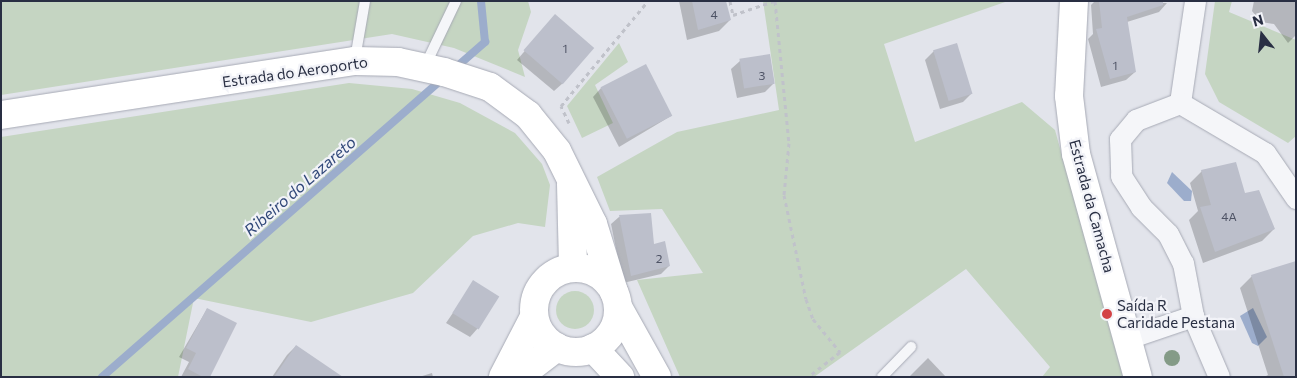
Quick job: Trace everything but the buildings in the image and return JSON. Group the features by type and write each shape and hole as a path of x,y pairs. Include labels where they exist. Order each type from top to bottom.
{"main road":[{"name":"Estrada da Camacha","path":"1074,1 1069,96 1076,154 1138,377"},
{"name":"Estrada do Aeroporto","path":"1,115 355,61 434,69 490,87 528,115 557,151 571,183 593,224 616,300 657,377"},
{"name":"Estrada do Aeroporto","path":"571,183 573,267"},
{"path":"503,377 534,316 540,289 550,278 573,267 594,272 616,300 612,332 593,348 581,352 557,347 543,335 534,316"},
{"path":"518,377 557,347"},
{"path":"593,348 620,377"}],"street":[{"path":"1180,103 1195,1"},
{"path":"1180,103 1265,153 1296,198"},
{"path":"1180,103 1136,120 1120,139 1121,176 1141,207 1168,234 1184,263 1193,316 1219,377"},
{"path":"1128,338 1193,316"}],"lane":[{"path":"355,61 365,1"},
{"path":"434,69 456,1"},
{"path":"882,377 911,347"}],"path":[{"path":"561,106 648,1"},
{"path":"730,1 733,14 775,1 789,143 784,195 806,299 814,319 840,352 808,377"}],"green space":[{"path":"1,1 528,1 531,12 518,50 525,77 454,48 392,34 1,95"},
{"path":"763,1 1008,1 884,44 915,142 1022,102 1055,130 1123,377 1042,377 1050,367 966,269 814,377 680,377 637,280 703,273 662,209 610,211 597,177 677,132 779,110"},
{"path":"1215,1 1232,1 1229,12 1296,40 1296,136 1288,143 1219,102 1205,74"},
{"path":"619,43 628,62 595,85 613,123 582,138 567,106"},
{"path":"349,83 412,89 460,103 515,133 542,164 550,185 545,227 518,223 473,236 413,293 311,322 194,298 178,377 1,377 1,137"},
{"path":"575,291 588,297 594,310 588,323 575,329 562,323 556,310 562,297"}],"water":[{"path":"1172,172 1192,191 1191,201 1184,201 1167,183"},
{"path":"1253,308 1267,337 1258,346 1252,343 1240,316"}],"waterway":[{"name":"Ribeiro do Lazareto","path":"453,70 485,42 481,1"},
{"name":"Ribeiro do Lazareto","path":"102,377 443,79"}],"place":[{"name":"Saída R Caridade Pestana","path":"1107,314"}]}
